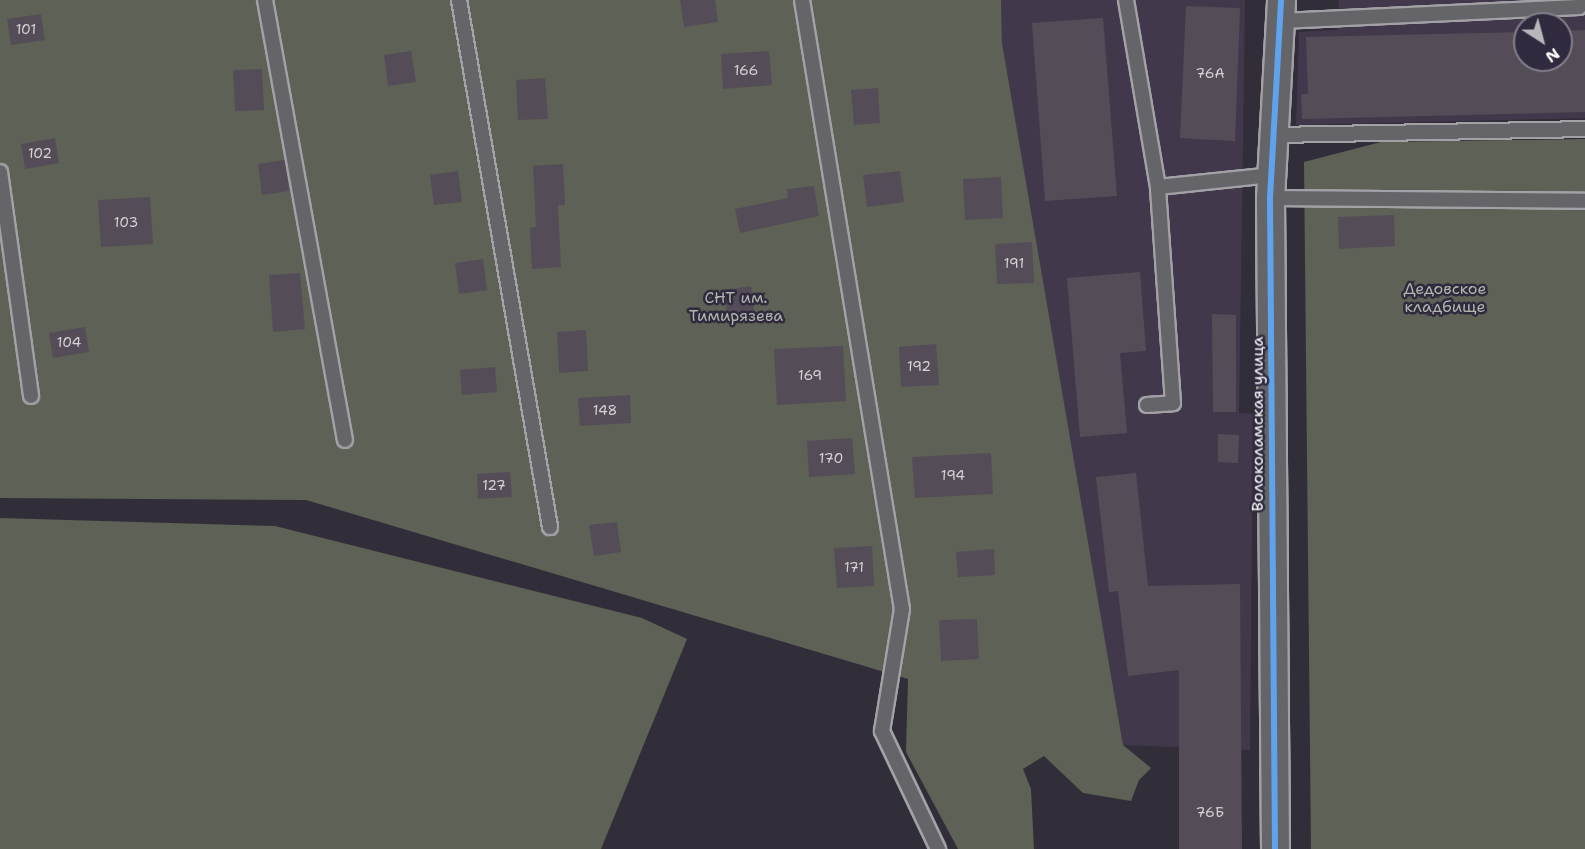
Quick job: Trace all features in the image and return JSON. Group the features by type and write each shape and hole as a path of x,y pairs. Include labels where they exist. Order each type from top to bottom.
{"street":[{"name":"Волоколамская улица","path":"1275,849 1271,187 1276,135 1281,10"}],"lane":[{"path":"265,0 345,440"},
{"path":"459,0 550,527"},
{"path":"802,0 902,609 882,730 938,849"},
{"path":"1126,0 1158,187 1173,403 1147,405"},
{"path":"1281,10 1579,8 1585,1"},
{"path":"1276,135 1585,129"},
{"path":"0,172 31,396"},
{"path":"1158,187 1271,187 1585,201"}],"shaded area":[{"path":"1001,0 1245,0 1239,413 1253,414 1250,750 1123,745 1002,43"},
{"path":"1339,0 1585,0 1585,118 1296,125 1299,32 1338,30"}],"green space":[{"name":"СНТ им. Тимирязева","path":"0,0 1001,0 1002,43 1123,745 1151,768 1139,780 1131,801 1083,793 1044,756 1023,769 1031,789 1034,849 958,849 906,752 908,679 306,500 0,498"},
{"name":"Дедовское кладбище","path":"1585,139 1585,849 1311,849 1304,162 1381,142"},
{"path":"0,518 275,526 642,618 687,639 601,849 0,849"}],"building":[{"path":"680,0 715,0 718,22 684,27"},
{"path":"1186,6 1240,8 1235,141 1180,138"},
{"path":"41,14 45,40 11,45 7,19"},
{"path":"1103,18 1117,196 1045,201 1032,23"},
{"path":"1573,30 1585,30 1585,112 1302,119 1301,94 1308,94 1306,37 1513,32 1513,72 1573,72"},
{"path":"411,51 416,82 388,86 384,55"},
{"path":"769,51 772,85 723,89 721,54"},
{"path":"262,69 264,110 235,111 233,70"},
{"path":"545,78 548,119 518,120 516,80"},
{"path":"878,88 880,123 854,125 851,90"},
{"path":"55,138 59,163 25,169 21,144"},
{"path":"285,160 289,191 262,195 258,164"},
{"path":"563,164 565,205 558,205 561,267 532,269 530,228 536,227 533,166"},
{"path":"458,171 462,202 434,205 430,175"},
{"path":"900,171 904,202 867,207 863,175"},
{"path":"1001,177 1003,218 965,220 963,179"},
{"path":"814,186 819,216 740,233 735,209 788,198 787,189"},
{"path":"150,197 153,244 101,247 98,200"},
{"path":"1394,215 1395,246 1339,249 1338,217"},
{"path":"1032,242 1034,283 997,284 995,244"},
{"path":"483,259 487,290 459,294 455,263"},
{"path":"1140,272 1146,351 1120,353 1127,433 1080,437 1067,278"},
{"path":"300,273 305,329 273,332 269,275"},
{"path":"751,286 755,317 728,321 724,290"},
{"path":"1212,314 1236,315 1236,412 1213,412"},
{"path":"85,327 89,352 53,358 49,333"},
{"path":"586,330 588,371 559,373 557,332"},
{"path":"936,344 939,385 901,387 899,347"},
{"path":"843,346 846,401 777,405 774,349"},
{"path":"495,367 497,392 462,395 460,370"},
{"path":"630,395 631,423 580,426 578,398"},
{"path":"1218,434 1239,435 1238,463 1218,462"},
{"path":"852,438 855,474 809,477 807,441"},
{"path":"991,453 993,494 915,498 912,457"},
{"path":"510,472 512,497 478,499 477,474"},
{"path":"1136,473 1148,586 1240,584 1242,849 1179,849 1179,670 1128,676 1118,591 1109,592 1096,477"},
{"path":"617,522 621,552 594,556 589,525"},
{"path":"872,546 874,586 837,588 834,548"},
{"path":"994,549 995,575 958,577 956,552"},
{"path":"977,619 979,659 941,661 939,620"}],"cycle path":[{"path":"1275,849 1270,198 1281,0"}]}
